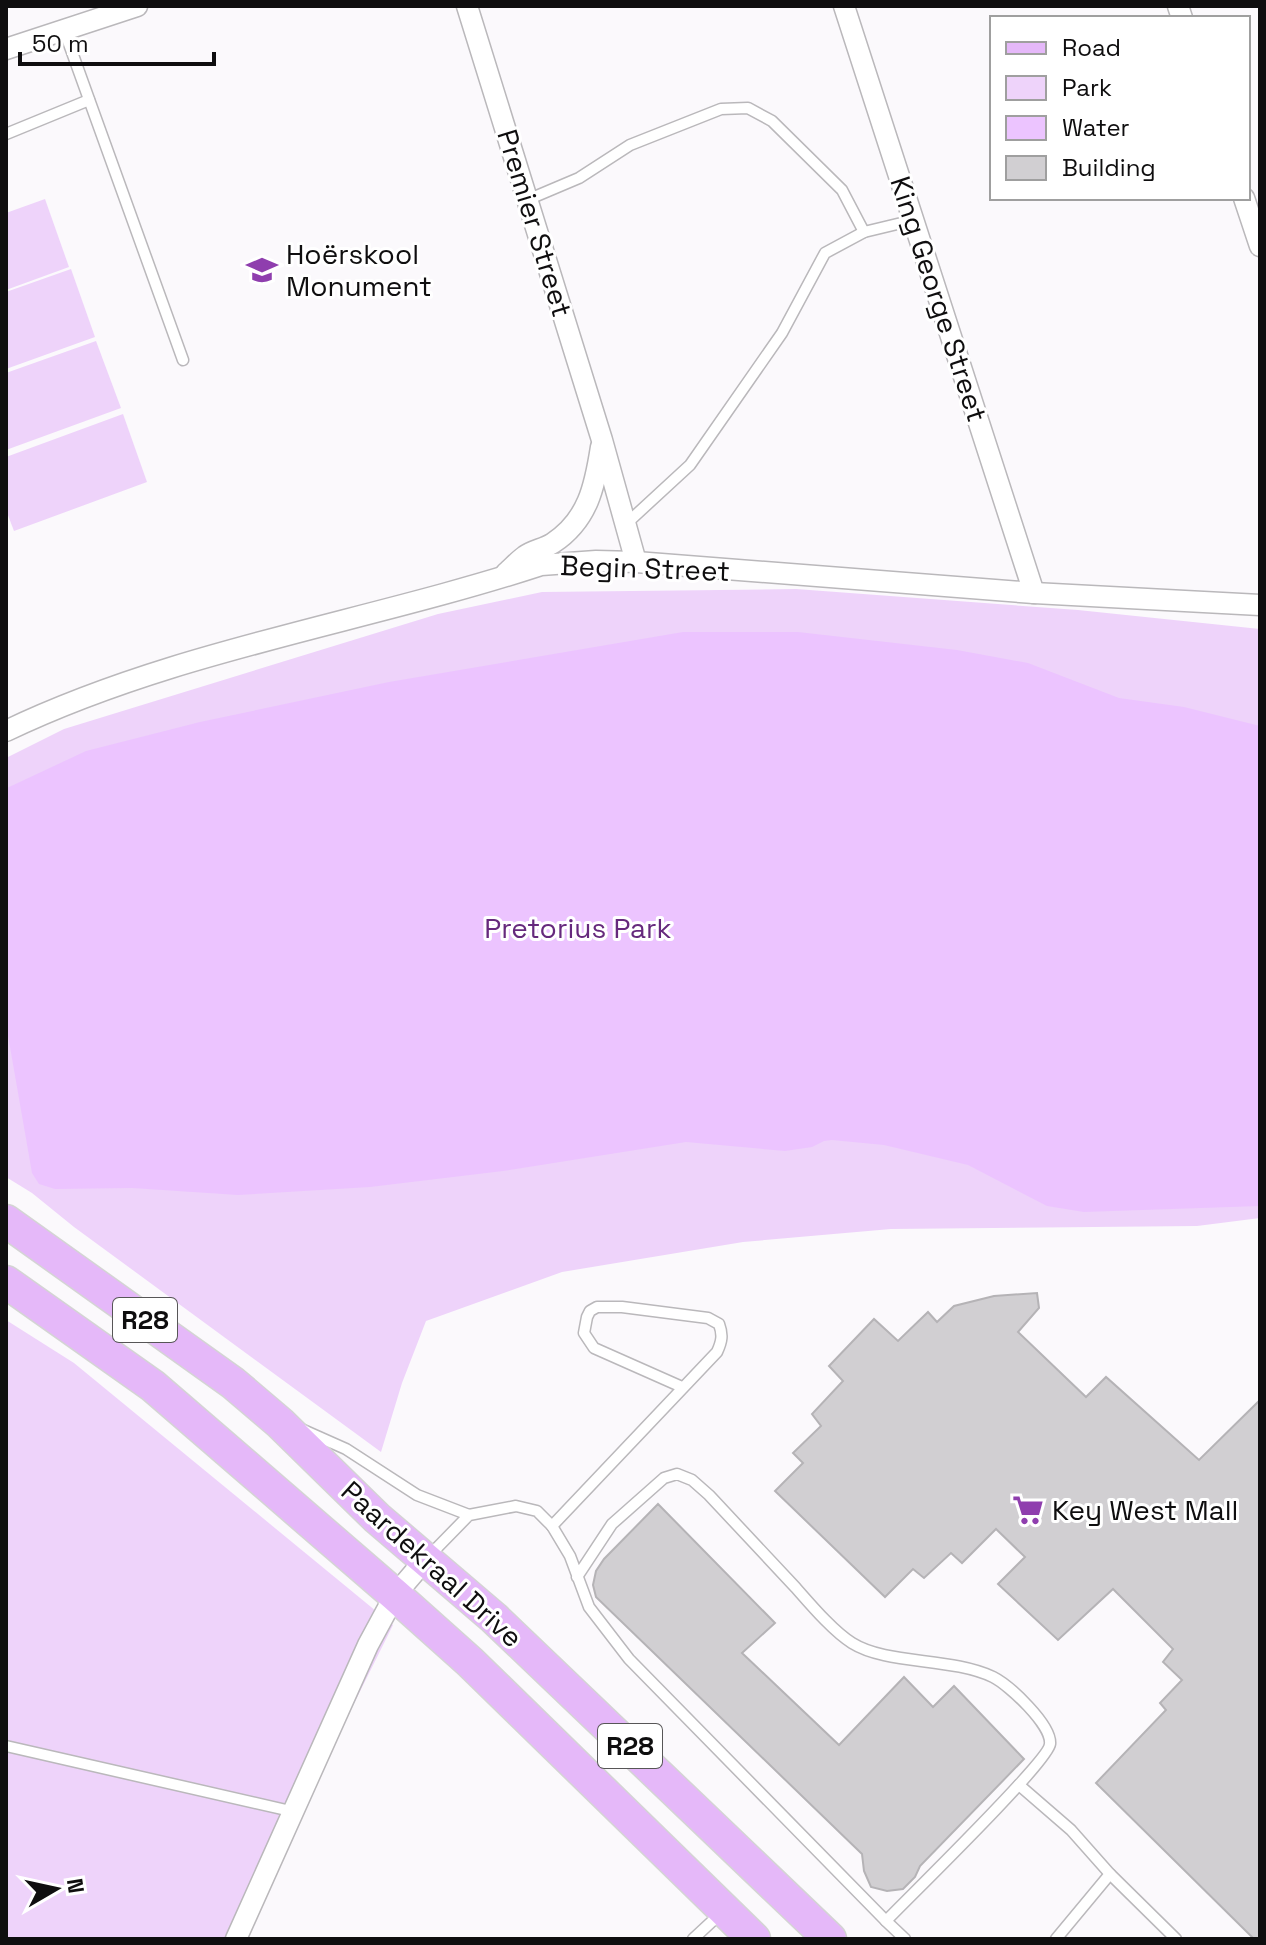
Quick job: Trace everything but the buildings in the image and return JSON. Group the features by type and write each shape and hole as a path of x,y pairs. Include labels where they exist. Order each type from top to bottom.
{"main road":[{"name":"Paardekraal Drive","path":"6,1221 233,1383 280,1423 424,1561 494,1618 830,1939"},
{"name":"Paardekraal Drive","path":"6,1282 153,1386 395,1595 470,1662 754,1939"}],"street":[{"path":"6,49 137,6"},
{"name":"Premier Street","path":"467,6 602,440 636,562"},
{"name":"King George Street","path":"844,6 1034,593"},
{"path":"1245,200 1260,246"},
{"name":"Premier Street","path":"501,579 526,555 550,545 577,522 589,503 596,482 602,440"},
{"name":"Begin Street","path":"6,731 75,700 177,668 501,579 541,565 636,562 1034,593 1260,605"},
{"path":"236,1939 362,1659 395,1595 424,1561"}],"lane":[{"path":"64,30 183,360"},
{"path":"6,134 89,100"},
{"path":"527,200 579,178 630,145 721,109 748,108 772,121 842,190 864,232"},
{"path":"625,525 690,465 782,333 825,253 864,232 914,220"},
{"path":"552,1526 717,1352 722,1333 719,1324 692,1315 622,1307 597,1307 590,1311 584,1333 594,1348 682,1387"},
{"path":"280,1423 315,1433 346,1449 417,1495 469,1515 516,1506 537,1511 552,1526 570,1556 589,1607 629,1659 905,1939"},
{"path":"577,1577 612,1524 664,1478 677,1474 692,1480 812,1606 852,1643 879,1654 944,1662 993,1677 1018,1697 1044,1725 1050,1745 1043,1758 886,1921"},
{"path":"424,1561 469,1515"},
{"path":"6,1746 295,1812"},
{"path":"1019,1785 1071,1830 1110,1874 1176,1939"},
{"path":"1056,1939 1110,1874"},
{"path":"693,1939 724,1910"}],"green space":[{"path":"45,199 69,267 6,290 6,213"},
{"path":"71,269 95,337 6,369 6,292"},
{"path":"96,341 121,408 6,450 6,373"},
{"path":"123,414 147,482 14,531 6,510 6,457"},
{"name":"Pretorius Park","path":"796,589 1078,610 1260,629 1260,1218 1197,1226 891,1229 743,1242 562,1272 426,1321 402,1383 381,1452 32,1193 6,1177 6,758 64,729 438,614 542,592"},
{"path":"6,1320 74,1363 393,1625 237,1939 6,1939"}],"water":[{"name":"Pretorius Park","path":"683,632 798,632 957,650 1028,663 1119,698 1184,707 1260,726 1260,1206 1084,1212 1047,1206 968,1165 884,1145 832,1140 785,1151 686,1142 503,1171 370,1187 238,1195 132,1188 55,1189 39,1184 32,1173 6,1024 7,788 86,751 200,722 389,682"}],"place":[{"name":"Hoërskool Monument","path":"262,270"},
{"name":"Key West Mall","path":"1028,1510"}]}
